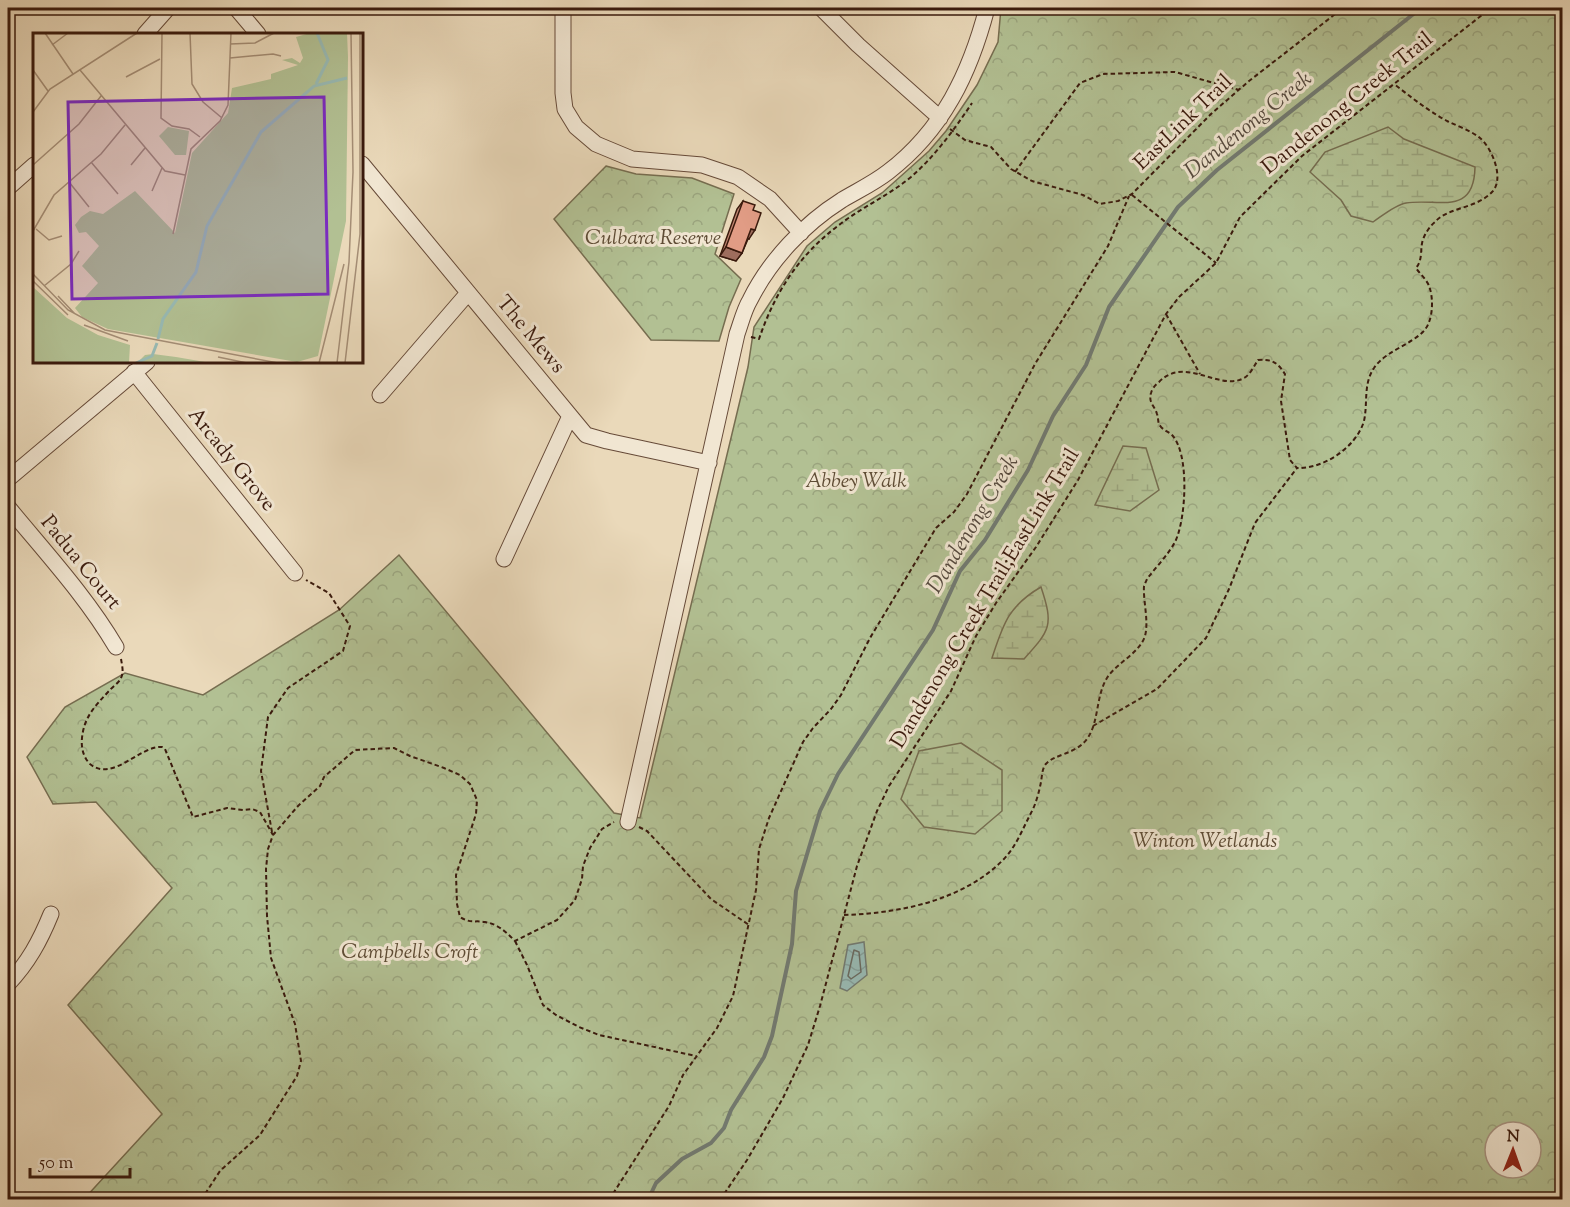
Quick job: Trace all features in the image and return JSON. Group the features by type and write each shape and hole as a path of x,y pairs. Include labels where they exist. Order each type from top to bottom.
{"street":[{"path":"146,33 168,8"},
{"path":"236,8 257,33"},
{"path":"563,8 563,93 565,109 576,127 596,144 632,159 702,165 738,177 770,199 801,233"},
{"path":"821,8 858,45 940,118"},
{"path":"628,822 738,334 749,302 763,276 801,233 841,201 889,171 917,146 940,118 960,87 979,39 987,8"},
{"name":"The Mews","path":"363,165 586,435 709,463"},
{"path":"8,188 33,166"},
{"path":"380,395 468,293"},
{"path":"8,478 146,363"},
{"name":"Arcady Grove","path":"134,372 295,573"},
{"path":"504,559 570,416"},
{"name":"Padua Court","path":"8,507 72,584 105,627 116,647"},
{"path":"8,984 19,973 37,947 51,914"}],"path":[{"name":"EastLink Trail","path":"1216,263 1136,198 1130,196 1211,114 1343,8"},
{"name":"Dandenong Creek Trail","path":"1216,263 1240,217 1302,156 1491,8"},
{"path":"1015,172 1080,83 1103,74 1174,72 1239,90"},
{"path":"1166,314 1200,374 1206,378 1215,377 1233,383 1247,377 1258,360 1268,359 1277,363 1285,374 1281,401 1290,460 1297,468 1309,468 1331,458 1347,447 1357,436 1364,422 1368,381 1374,366 1400,345 1422,334 1429,324 1431,295 1429,284 1420,276 1416,268 1421,257 1424,237 1436,220 1453,211 1470,207 1494,190 1497,178 1495,163 1480,138 1428,110 1394,84"},
{"path":"738,334 759,339 770,309 797,265 817,243 839,225 912,176 953,132 972,103"},
{"path":"940,118 953,132 971,142 991,147 1015,172 1032,181 1083,195 1100,204 1109,204 1130,196"},
{"path":"609,1200 669,1106 683,1075 717,1028 733,996 756,890 759,849 769,818 803,742 841,695 880,620 936,528 954,512 967,494 1035,364 1108,246 1130,196"},
{"name":"Dandenong Creek Trail;EastLink Trail","path":"720,1200 747,1160 783,1098 808,1045 857,866 877,811 889,786 951,691 976,636 996,603 1036,547 1078,480 1166,314 1179,297 1216,263"},
{"path":"844,915 935,902 972,883 990,870 1003,860 1012,848 1032,810 1047,763 1077,749 1088,738 1107,677 1142,643 1146,634 1144,586 1174,543 1183,516 1185,486 1180,453 1172,435 1164,430 1157,420 1157,414 1150,401 1151,393 1167,374 1182,372 1200,374"},
{"path":"1093,726 1157,689 1206,638 1256,523 1297,468"},
{"path":"273,835 261,771 268,717 288,688 343,651 350,626 329,593 295,573"},
{"path":"116,647 122,661 121,678 88,715 82,747 88,763 103,769 128,763 147,749 162,747 165,749 193,817 227,808 252,809 260,812 273,835"},
{"path":"201,1200 220,1171 260,1135 297,1076 301,1061 295,1024 271,958 266,868 268,849 273,835 298,806 320,786 324,777 355,750 394,748 460,775 470,784 477,800 473,827 456,875 457,904 460,916 470,922 482,921 498,926 515,942 543,1005 556,1015 599,1035 696,1056"},
{"path":"515,942 557,920 575,900 582,879 583,866 602,829 615,821 628,822 647,831 711,899 749,925"}],"green space":[{"name":"Winton Wetlands","path":"1001,8 1562,8 1562,1199 84,1199 162,1114 68,1005 172,888 96,802 53,804 27,757 65,707 125,673 203,695 339,610 399,555 614,813 640,818 748,367 754,327 807,246 835,222 882,193 929,151 946,131 977,85 998,42"},
{"path":"1388,127 1404,139 1475,167 1473,183 1468,193 1452,202 1402,204 1373,222 1351,216 1341,200 1310,172 1325,152"},
{"name":"Culbara Reserve","path":"606,166 636,174 692,178 734,194 715,254 741,279 729,307 719,341 651,340 554,219"},
{"path":"1123,446 1146,448 1159,490 1130,511 1095,505"},
{"path":"1041,587 1048,619 1044,634 1024,659 992,658 1008,617 1021,601"},
{"path":"961,743 1002,770 1002,811 975,834 924,827 901,799 919,751"}],"water":[{"path":"864,942 867,975 847,991 840,988 848,945"}],"building":[{"path":"743,201 755,205 753,210 761,213 755,230 751,229 742,253 726,247"}],"waterway":[{"name":"Dandenong Creek","path":"648,1200 656,1183 682,1159 711,1143 724,1128 731,1110 764,1057 772,1036 792,944 796,891 820,811 838,774 933,630 960,571 985,540 1028,470 1053,416 1086,365 1109,307 1178,207 1217,170 1421,8"}],"park label":[{"name":"Abbey Walk","path":"856,482"},
{"name":"Campbells Croft","path":"410,953"}]}
